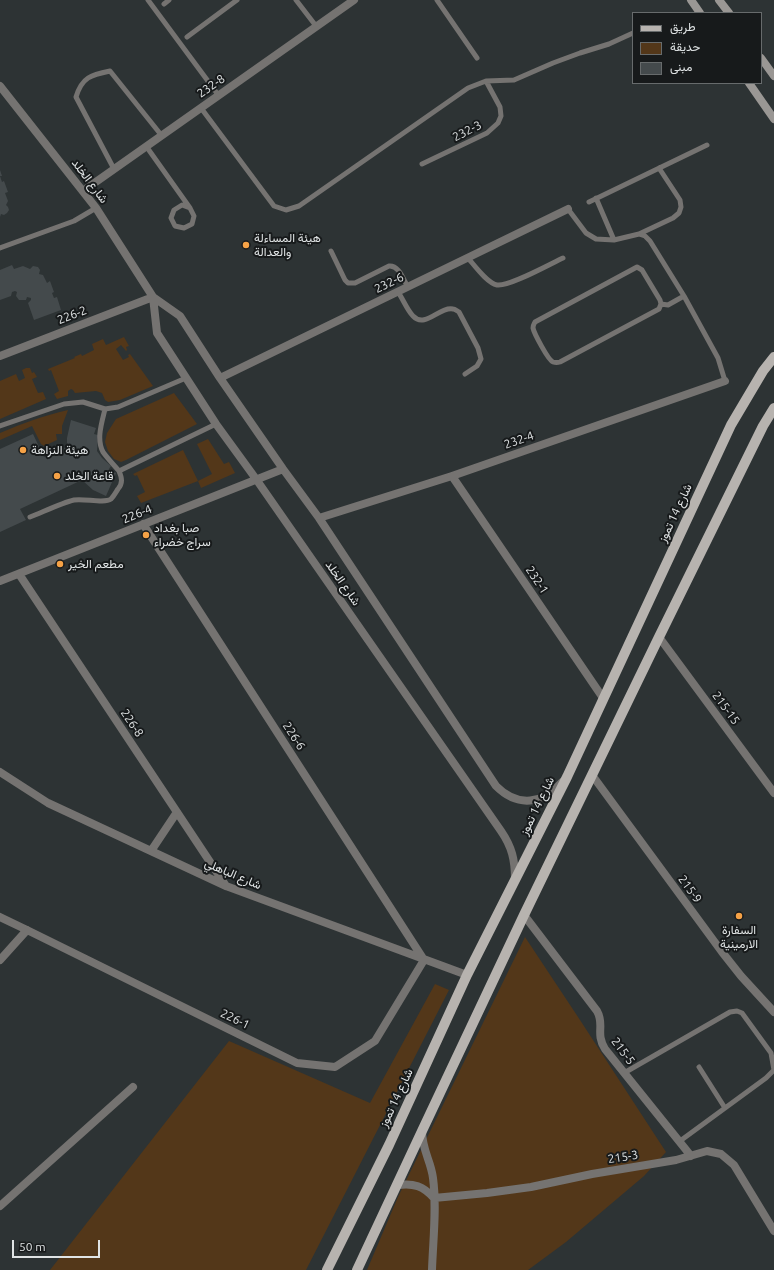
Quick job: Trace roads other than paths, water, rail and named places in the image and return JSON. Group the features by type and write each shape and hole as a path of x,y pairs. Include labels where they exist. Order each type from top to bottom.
{"main road":[{"path":"691,0 699,12"},
{"path":"720,0 728,12"},
{"path":"762,59 774,76"},
{"path":"750,84 774,119"},
{"name":"شارع 14 تموز","path":"327,1270 389,1146 467,975 567,777 730,425 773,357"},
{"path":"358,1270 524,915 762,426 774,408"}],"street":[{"name":"232-8","path":"83,191 354,0"},
{"name":"شارع الخلد","path":"0,86 96,208 153,297 180,316 220,378 319,518 496,786 504,794 512,798 520,800 538,799 551,792 567,777"},
{"name":"232-6","path":"220,378 568,209"},
{"name":"شارع الخلد","path":"153,297 157,333 216,424 256,479 501,831 513,856 515,866 515,882"},
{"name":"226-2","path":"0,356 153,297"},
{"name":"232-4","path":"319,518 452,476 726,382"},
{"name":"226-4","path":"0,581 283,469"},
{"name":"232-1","path":"452,476 603,698"},
{"name":"226-6","path":"143,524 424,960"},
{"name":"226-8","path":"18,574 226,886"},
{"name":"215-15","path":"659,637 774,793"},
{"name":"شارع الباهلي","path":"0,772 48,804 226,886 467,975"},
{"name":"215-9","path":"592,775 722,952 741,976 774,1012"},
{"path":"151,851 177,812"},
{"name":"215-5","path":"524,915 597,1011 601,1021 599,1033 602,1044 691,1156"},
{"name":"226-1","path":"0,917 298,1063 335,1067 375,1041 424,960"},
{"path":"0,960 28,930"},
{"path":"0,1206 133,1087"},
{"path":"422,1131 423,1146 433,1176 435,1209 432,1270"},
{"name":"215-3","path":"434,1198 487,1194 531,1187 592,1174 676,1160 707,1151 721,1154 734,1165 774,1231"},
{"path":"398,1185 408,1184 418,1186 427,1191 434,1198"}],"lane":[{"path":"148,0 219,96"},
{"path":"164,4 169,0"},
{"path":"187,37 237,0"},
{"path":"296,0 316,26"},
{"path":"436,0 477,58"},
{"path":"201,108 274,206 286,210 298,206 468,88 486,81 514,80 573,55 610,44 632,33"},
{"path":"114,169 76,97 79,85 94,74 110,71 162,136"},
{"name":"232-3","path":"422,164 487,133 498,123 501,116 500,107 486,81"},
{"path":"146,146 190,208 194,216 192,224 184,228 175,226 171,218 174,210 182,205 190,208"},
{"path":"589,202 707,146"},
{"path":"568,209 586,233 591,237 601,240 614,240 639,234 673,218 679,213 681,207 680,200 659,168"},
{"path":"596,198 614,240"},
{"path":"0,248 74,221 96,208"},
{"path":"639,234 645,236 650,241 684,296 718,358 726,382"},
{"path":"331,251 345,280 348,283 355,283 392,265 398,269 408,287"},
{"path":"468,258 487,279 497,285 508,284 563,258"},
{"path":"636,268 642,270 661,304 661,306 656,310 557,363 551,362 533,326 538,320 636,268"},
{"path":"398,292 413,317 419,320 427,319 444,310 453,309 459,312 478,348 481,359 477,366 466,374"},
{"path":"661,304 668,305 684,296"},
{"path":"0,426 64,404 83,402 105,408 118,406 186,378"},
{"path":"30,517 73,500 84,499 103,502 107,501 111,499 121,485 122,481 119,471 105,455 100,442 105,408"},
{"path":"119,471 216,424"},
{"path":"624,1073 730,1012 737,1011 742,1013 771,1053 774,1070 766,1078 680,1141"},
{"path":"699,1067 725,1108"}],"place":[{"name":"هيئة المساءلة والعدالة","path":"246,245"},
{"name":"هيئة النزاهة","path":"23,450"},
{"name":"قاعة الخلد","path":"57,476"},
{"name":"صبا بغداد سراج خضراء","path":"146,535"},
{"name":"مطعم الخير","path":"60,564"},
{"name":"السفارة الارمينية","path":"739,916"}]}
